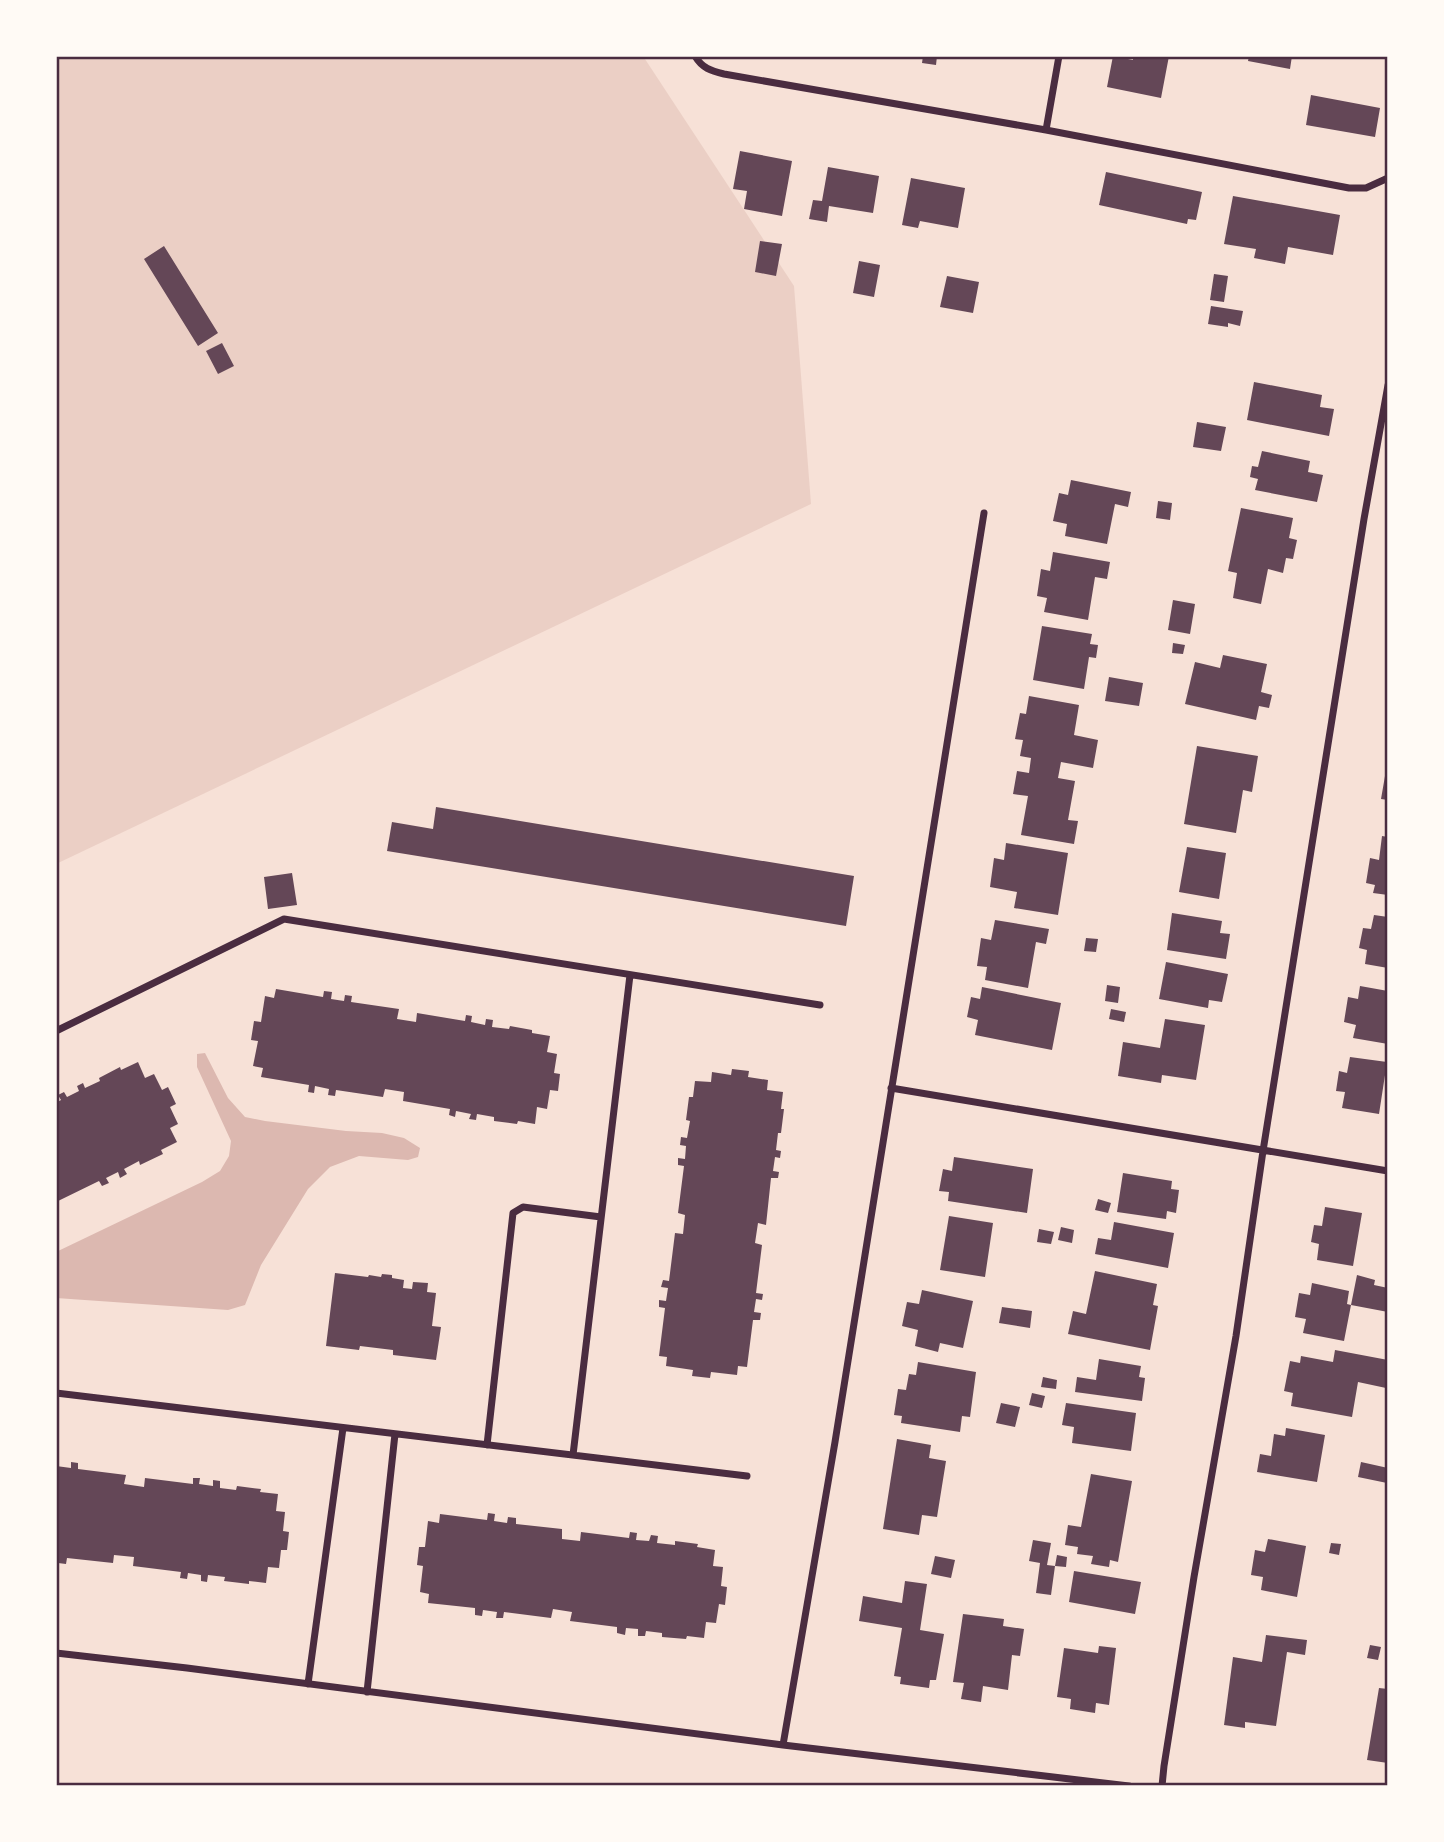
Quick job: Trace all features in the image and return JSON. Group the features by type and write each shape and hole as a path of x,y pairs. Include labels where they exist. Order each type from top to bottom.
{"street":[{"path":"1046,130 1059,56"},
{"path":"697,59 708,70 724,74 1046,130 1349,188 1366,188 1387,179"},
{"path":"1162,1786 1194,1577 1236,1336 1263,1150 1364,519 1388,385"},
{"path":"783,1745 833,1455 984,513"},
{"path":"56,1031 284,919 820,1005"},
{"path":"573,1455 630,975"},
{"path":"891,1088 1388,1171"},
{"path":"487,1445 513,1213 523,1207 601,1217"},
{"path":"56,1393 747,1476"},
{"path":"308,1684 343,1428"},
{"path":"367,1692 395,1434"},
{"path":"56,1653 1129,1786"}],"shaded area":[{"path":"56,56 643,56 794,286 811,504 56,864"},
{"path":"205,1053 228,1098 245,1117 404,1138 420,1148 418,1157 408,1160 359,1156 330,1167 308,1189 261,1265 245,1305 228,1310 56,1298 56,1252 220,1171 229,1156 231,1141 197,1067 197,1054"}],"building":[{"path":"923,56 937,56 936,65 922,63"},
{"path":"1113,56 1133,60 1133,56 1169,56 1161,98 1107,87"},
{"path":"1249,56 1292,56 1290,69 1248,61"},
{"path":"1311,95 1380,108 1375,137 1306,125"},
{"path":"740,151 792,161 782,216 744,209 747,191 733,189"},
{"path":"828,167 879,176 873,213 829,206 827,222 809,219 813,200 822,201"},
{"path":"1106,172 1202,192 1196,220 1188,219 1187,224 1099,205"},
{"path":"911,178 965,188 958,228 920,221 918,228 902,225"},
{"path":"1233,196 1340,215 1333,255 1288,247 1285,264 1254,258 1256,249 1224,244"},
{"path":"760,241 782,244 776,276 755,272"},
{"path":"164,246 218,333 198,346 144,259"},
{"path":"859,261 880,265 874,297 853,293"},
{"path":"1214,274 1228,276 1224,302 1210,300"},
{"path":"947,276 979,282 973,313 940,307"},
{"path":"1211,306 1243,311 1240,326 1228,323 1228,327 1208,324"},
{"path":"222,343 234,366 218,374 206,351"},
{"path":"1254,382 1322,395 1320,407 1334,409 1329,436 1247,420"},
{"path":"1197,422 1226,427 1221,451 1193,447"},
{"path":"1262,451 1310,461 1308,472 1323,475 1317,502 1255,490 1258,479 1250,477 1252,466 1258,467"},
{"path":"1071,480 1131,492 1128,507 1115,504 1107,544 1065,536 1067,524 1053,521 1059,493 1068,495"},
{"path":"1158,501 1172,503 1170,520 1156,518"},
{"path":"1241,508 1293,518 1289,538 1297,540 1293,559 1286,558 1283,573 1268,569 1261,604 1233,598 1237,573 1228,571"},
{"path":"1053,552 1110,562 1107,579 1095,577 1088,620 1044,612 1047,598 1037,596 1041,569 1050,571"},
{"path":"1173,600 1195,604 1190,634 1168,630"},
{"path":"1042,626 1092,634 1090,644 1098,645 1096,658 1089,657 1084,689 1033,680"},
{"path":"1173,643 1185,645 1183,654 1172,653"},
{"path":"1223,655 1267,664 1261,692 1272,695 1269,708 1259,706 1256,720 1185,704 1195,662 1220,668"},
{"path":"1109,677 1143,683 1139,706 1105,701"},
{"path":"1029,696 1079,705 1074,735 1098,740 1093,768 1061,762 1058,778 1075,781 1068,820 1078,821 1074,844 1021,835 1028,796 1013,794 1017,771 1029,773 1031,758 1020,756 1023,740 1015,739 1020,713 1026,714"},
{"path":"1197,746 1258,756 1252,792 1243,790 1236,833 1184,824"},
{"path":"1385,776 1388,776 1388,800 1381,799"},
{"path":"436,807 854,876 846,926 387,851 392,822 433,829"},
{"path":"1382,836 1388,837 1388,895 1373,893 1375,885 1366,883 1370,858 1379,860"},
{"path":"1006,843 1068,853 1058,915 1014,908 1017,892 990,887 994,858 1004,860"},
{"path":"1187,847 1226,853 1219,899 1179,892"},
{"path":"292,873 297,905 268,909 264,877"},
{"path":"1172,913 1222,921 1220,933 1230,934 1226,959 1167,950"},
{"path":"1374,915 1388,917 1388,968 1365,964 1367,950 1359,948 1363,928 1371,929"},
{"path":"995,920 1049,929 1046,944 1036,942 1028,988 985,980 987,967 977,966 981,938 991,940"},
{"path":"1086,938 1098,939 1096,952 1084,951"},
{"path":"1166,962 1228,974 1222,1002 1209,1000 1208,1008 1159,999"},
{"path":"1107,985 1120,987 1118,1003 1105,1001"},
{"path":"1360,986 1388,991 1388,1044 1353,1038 1356,1025 1344,1022 1348,997 1358,999"},
{"path":"982,987 1061,1003 1052,1050 975,1035 978,1020 967,1017 971,997 980,999"},
{"path":"276,989 323,997 324,991 332,992 331,999 344,1001 345,995 352,996 351,1002 399,1009 397,1019 416,1022 417,1013 465,1021 466,1015 472,1016 471,1022 485,1025 486,1019 493,1020 492,1027 509,1029 510,1026 550,1036 547,1052 557,1054 554,1073 560,1074 558,1091 550,1090 547,1109 537,1107 535,1124 518,1121 517,1124 494,1121 494,1117 477,1114 476,1120 469,1119 471,1114 456,1111 455,1117 449,1115 450,1109 403,1101 404,1092 385,1089 383,1097 336,1090 335,1096 328,1095 329,1089 315,1086 314,1093 308,1092 309,1085 261,1077 263,1068 253,1066 258,1041 251,1040 254,1021 261,1022 265,996 274,998"},
{"path":"1111,1009 1126,1012 1124,1022 1109,1019"},
{"path":"1165,1019 1205,1025 1196,1080 1162,1075 1161,1083 1118,1076 1123,1042 1160,1048"},
{"path":"1350,1057 1387,1062 1379,1114 1342,1108 1345,1092 1336,1091 1339,1071 1347,1073"},
{"path":"138,1062 145,1078 154,1074 162,1090 168,1087 176,1104 170,1107 178,1124 170,1128 177,1142 161,1150 163,1154 124,1169 127,1174 120,1178 118,1172 106,1178 109,1183 102,1186 99,1181 56,1202 56,1103 61,1100 58,1095 64,1092 67,1097 79,1091 77,1086 83,1083 85,1088 120,1067 121,1070"},
{"path":"732,1069 749,1071 748,1077 768,1080 767,1090 783,1092 781,1109 784,1109 776,1150 781,1151 780,1158 775,1157 773,1171 779,1172 778,1178 771,1178 766,1225 758,1223 755,1243 762,1245 756,1293 763,1294 762,1300 756,1299 754,1312 761,1313 760,1320 753,1320 747,1367 738,1366 737,1375 711,1372 710,1378 692,1376 693,1370 666,1366 667,1357 659,1356 665,1308 659,1307 659,1300 666,1301 668,1288 661,1287 663,1280 669,1281 675,1233 683,1234 685,1215 678,1213 684,1166 678,1165 678,1158 685,1159 686,1146 680,1145 681,1137 687,1138 690,1121 686,1120 689,1097 693,1097 695,1081 711,1082 712,1072 731,1075"},
{"path":"954,1157 1033,1169 1027,1213 948,1201 949,1192 939,1191 943,1169 952,1171"},
{"path":"1123,1173 1172,1181 1171,1189 1179,1190 1176,1213 1167,1211 1166,1219 1117,1212"},
{"path":"1098,1199 1111,1203 1108,1213 1095,1210"},
{"path":"1325,1207 1362,1213 1353,1266 1317,1260 1319,1244 1311,1242 1314,1225 1322,1226"},
{"path":"949,1216 993,1223 985,1277 940,1270"},
{"path":"1114,1222 1174,1233 1168,1268 1095,1254 1098,1238 1111,1240"},
{"path":"1061,1227 1074,1230 1072,1243 1058,1240"},
{"path":"1039,1229 1054,1232 1051,1244 1037,1242"},
{"path":"1095,1271 1157,1284 1153,1305 1158,1306 1150,1350 1068,1334 1073,1311 1086,1314"},
{"path":"335,1273 368,1277 392,1275 392,1278 404,1280 403,1288 412,1289 413,1282 428,1283 427,1292 436,1293 432,1326 441,1327 436,1360 393,1355 393,1350 326,1346"},
{"path":"1357,1275 1375,1280 1374,1285 1388,1288 1388,1312 1351,1305"},
{"path":"1312,1283 1349,1291 1347,1304 1351,1305 1344,1341 1303,1333 1306,1319 1295,1317 1299,1293 1310,1295"},
{"path":"922,1290 973,1301 963,1348 940,1343 938,1352 915,1346 918,1330 902,1326 907,1302 919,1304"},
{"path":"1002,1307 1032,1311 1030,1328 999,1323"},
{"path":"1335,1350 1388,1360 1386,1388 1358,1382 1352,1417 1291,1406 1293,1393 1284,1391 1290,1361 1300,1363 1301,1356 1333,1362"},
{"path":"1099,1359 1141,1366 1139,1377 1145,1378 1142,1401 1075,1392 1077,1377 1096,1380"},
{"path":"918,1362 976,1372 970,1417 962,1416 960,1432 901,1423 902,1416 894,1415 898,1389 906,1390 909,1374 916,1375"},
{"path":"1043,1377 1057,1380 1056,1389 1041,1387"},
{"path":"1032,1393 1045,1396 1042,1408 1029,1405"},
{"path":"1001,1403 1020,1407 1015,1427 996,1423"},
{"path":"1066,1403 1136,1413 1131,1451 1072,1443 1074,1427 1062,1425"},
{"path":"1286,1428 1325,1435 1317,1482 1257,1472 1260,1454 1271,1456 1274,1434 1285,1436"},
{"path":"897,1439 931,1445 929,1458 946,1461 937,1517 922,1515 919,1535 883,1529"},
{"path":"71,1462 78,1463 78,1469 126,1475 124,1484 144,1487 145,1478 193,1484 193,1478 200,1478 199,1484 213,1486 213,1480 220,1481 220,1488 236,1490 237,1486 278,1494 276,1511 285,1512 283,1531 289,1532 287,1550 281,1550 279,1568 268,1567 266,1583 249,1581 249,1584 224,1581 225,1577 208,1575 207,1582 201,1581 201,1575 188,1573 187,1579 180,1578 181,1572 133,1566 134,1557 114,1555 113,1563 67,1558 66,1564 58,1563 56,1466 71,1468"},
{"path":"1361,1462 1388,1468 1387,1483 1358,1477"},
{"path":"1091,1474 1132,1481 1118,1562 1110,1560 1109,1567 1091,1564 1093,1556 1077,1554 1078,1547 1065,1545 1068,1525 1081,1527"},
{"path":"488,1513 495,1514 494,1521 507,1523 508,1517 516,1518 516,1524 562,1529 562,1539 580,1541 581,1532 629,1538 630,1532 637,1533 636,1540 649,1541 651,1535 658,1536 657,1543 675,1545 675,1541 698,1544 697,1547 715,1550 713,1566 723,1567 721,1586 727,1587 725,1605 719,1604 716,1623 706,1622 704,1638 687,1636 686,1639 662,1637 662,1633 646,1631 645,1636 638,1636 638,1629 626,1628 625,1635 617,1633 617,1627 570,1621 572,1612 553,1609 551,1618 504,1612 503,1618 496,1618 497,1612 483,1610 482,1616 475,1615 475,1608 428,1603 429,1594 420,1592 423,1566 417,1565 419,1547 425,1547 428,1521 439,1523 440,1514 487,1520"},
{"path":"1268,1539 1306,1546 1297,1597 1261,1590 1263,1577 1251,1575 1255,1550 1265,1552"},
{"path":"1033,1540 1051,1543 1047,1565 1055,1566 1051,1595 1036,1593 1040,1563 1029,1561"},
{"path":"1331,1543 1341,1544 1339,1555 1329,1553"},
{"path":"1057,1555 1067,1557 1066,1567 1055,1566"},
{"path":"935,1556 955,1560 951,1578 931,1574"},
{"path":"1074,1571 1141,1582 1135,1614 1069,1602"},
{"path":"905,1581 927,1584 920,1630 944,1634 936,1680 930,1680 929,1688 900,1684 901,1677 894,1676 902,1628 859,1621 863,1596 902,1603"},
{"path":"963,1614 1004,1619 1003,1626 1024,1629 1020,1656 1012,1655 1008,1690 983,1686 981,1702 961,1699 964,1683 953,1682"},
{"path":"1266,1635 1307,1640 1305,1655 1287,1652 1276,1726 1245,1722 1245,1728 1224,1725 1233,1657 1262,1662"},
{"path":"1370,1645 1381,1647 1378,1660 1367,1658"},
{"path":"1099,1646 1116,1648 1109,1705 1096,1703 1095,1713 1070,1709 1071,1699 1057,1697 1064,1648 1098,1653"},
{"path":"1379,1688 1388,1689 1388,1763 1367,1760"}]}
